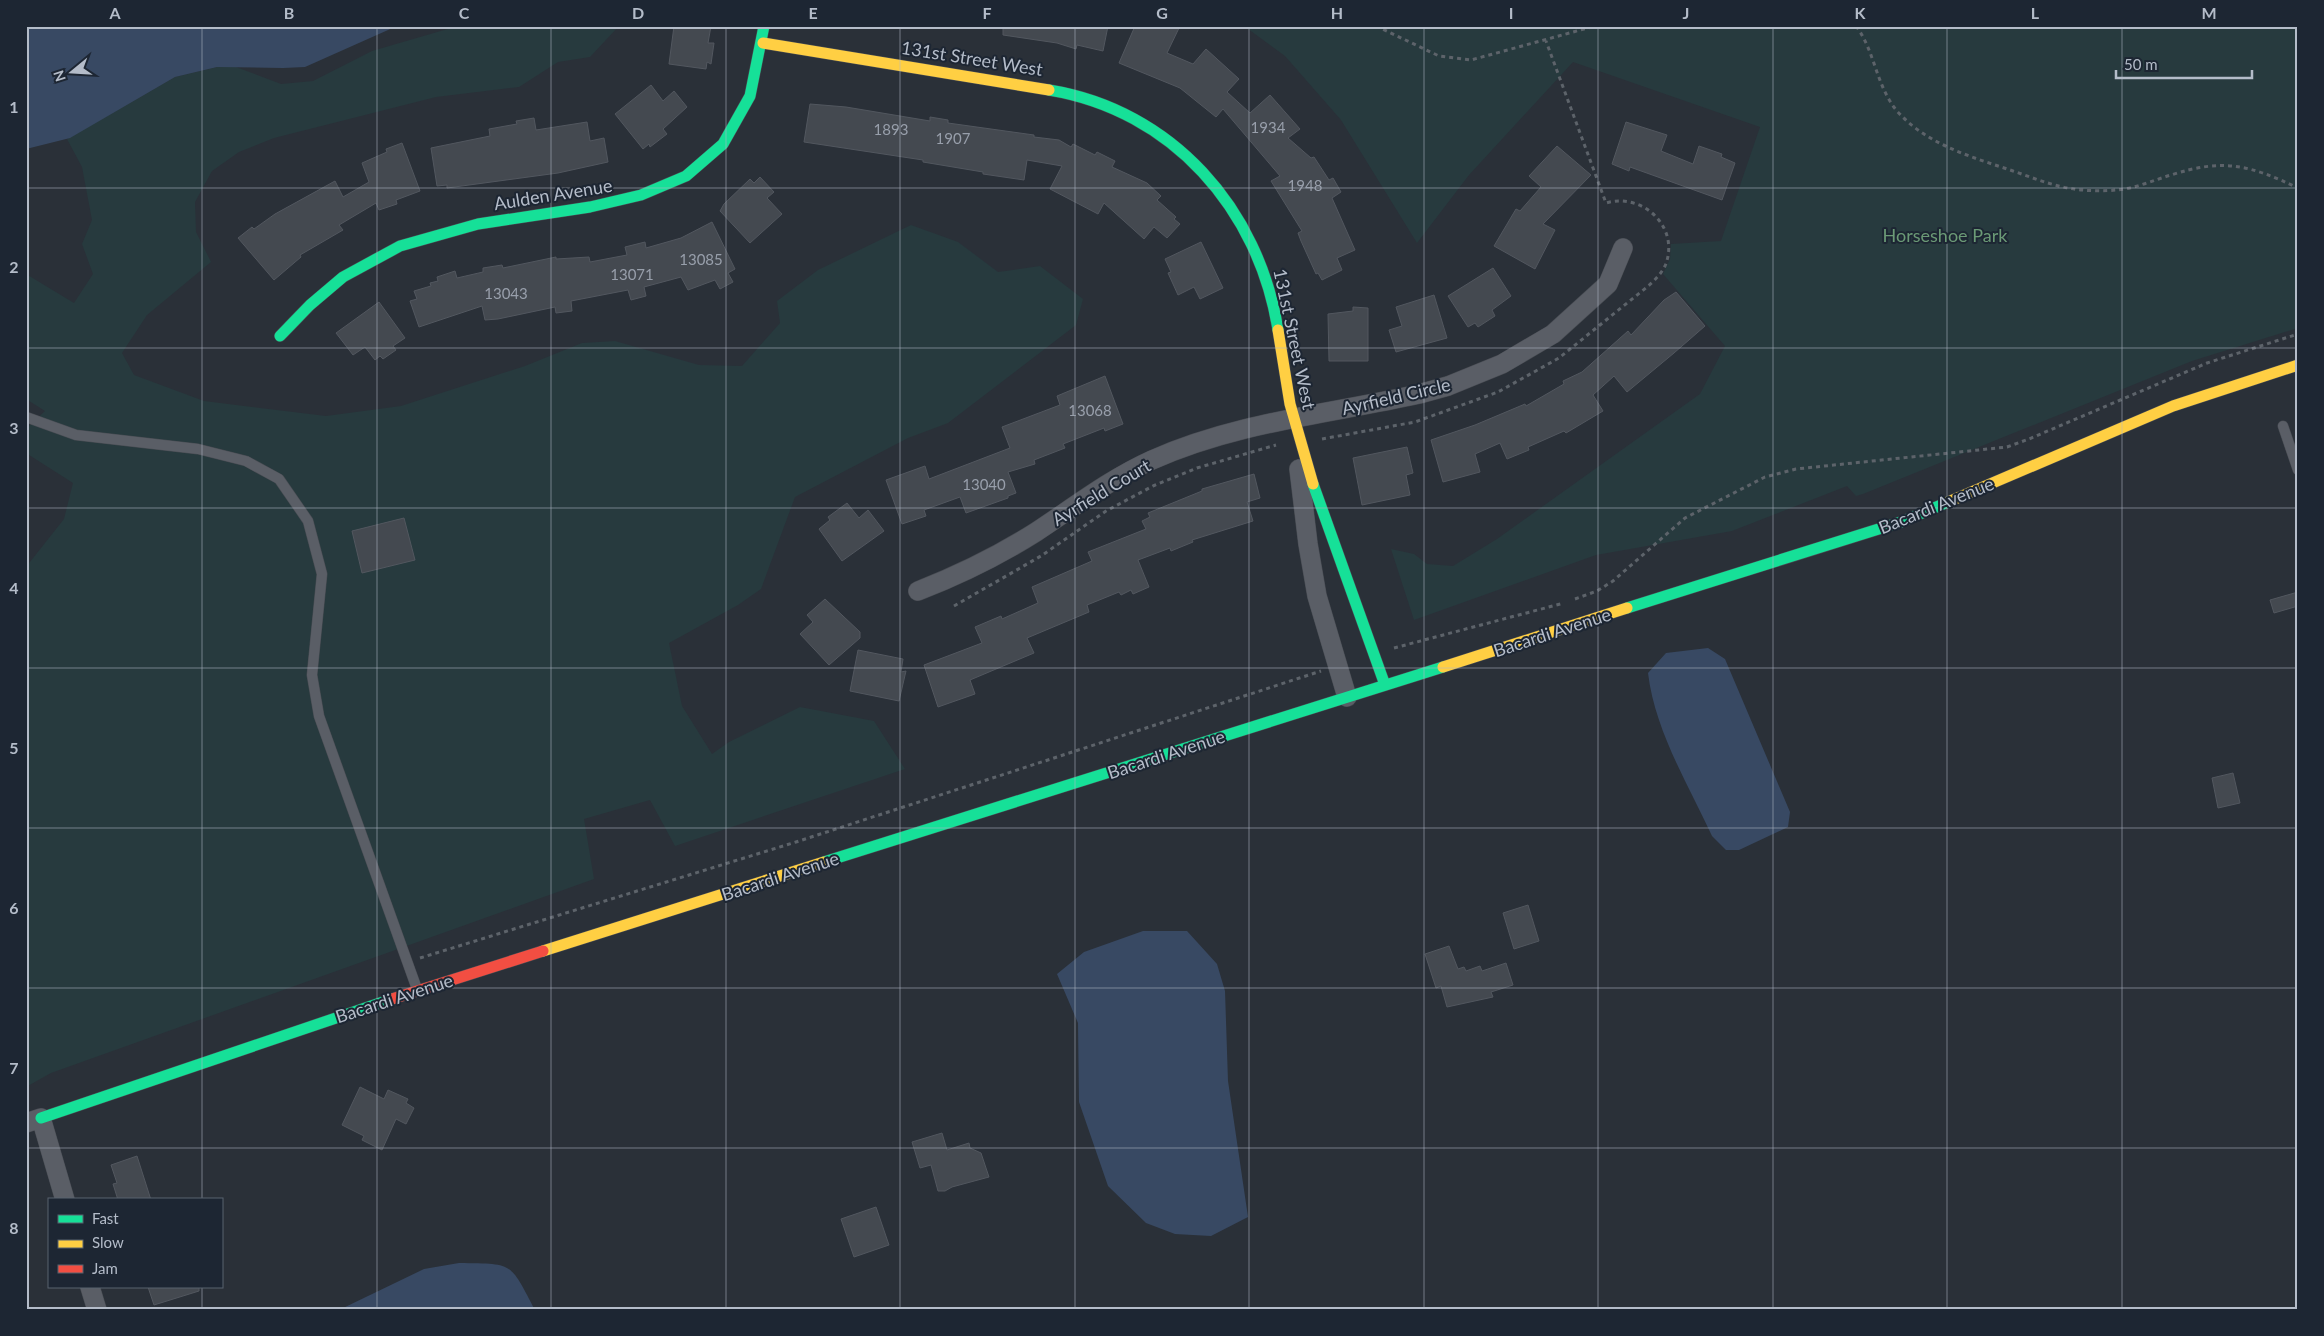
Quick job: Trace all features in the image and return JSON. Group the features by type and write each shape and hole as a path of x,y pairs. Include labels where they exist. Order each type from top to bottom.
{"street":[{"name":"Aulden Avenue","path":"280,336 314,300 333,284 368,262 398,247 444,231 639,197 656,192 688,175 715,153 736,126 752,94 763,43 764,26"},
{"name":"131st Street West","path":"763,43 1070,93 1113,107 1154,129 1190,157 1206,173 1221,191 1246,230 1264,272 1271,294 1294,418 1384,685"},
{"name":"Ayrfield Circle","path":"1294,418 1419,394 1448,386 1502,364 1553,334 1608,284 1623,248"},
{"name":"Bacardi Avenue","path":"34,1120 418,990 1900,522 2174,406 2298,365"},
{"name":"Ayrfield Court","path":"918,591 979,565 1009,549 1092,493 1149,461 1210,437 1294,418"},
{"path":"1294,418 1308,544 1319,604 1347,697"},
{"path":"34,1120 64,1198"},
{"path":"90,1288 97,1310"}],"lane":[{"path":"26,417 76,435 198,449 246,461 278,479 308,522 322,574 312,675 320,716 418,990"},
{"path":"2283,426 2298,470"}],"path":[{"path":"1376,26 1439,56 1471,60 1596,26"},
{"path":"1856,26 1864,37 1882,86 1897,110 1921,133 1956,152 2054,185 2083,190 2119,190 2196,166 2224,164 2264,172 2298,188"},
{"path":"1546,41 1606,203"},
{"path":"1374,654 1596,592 1613,581 1685,518 1765,477 1796,469 2007,446 2029,439 2207,363 2298,334"},
{"path":"954,606 1041,556 1106,511 1153,486 1197,468 1276,445"},
{"path":"408,961 796,842 1337,666"}],"green space":[{"path":"458,26 619,26 590,57 558,62 519,87 436,97 274,138 239,152 212,171 195,202 196,232 211,262 147,315 122,353 134,375 204,401 326,416 401,406 525,366 582,343 615,341 699,365 742,366 780,323 777,301 818,270 911,225 958,242 998,272 1040,266 1083,299 1076,325 948,423 908,438 795,497 761,589 738,605 669,643 682,706 712,754 729,742 800,707 874,721 905,769 675,846 650,800 584,819 594,879 51,1073 26,1087 26,567 64,519 73,483 26,453 26,429 45,411 26,399 26,274 74,303 93,274 82,244 92,220 82,167 67,139 175,77 217,67 236,67 281,84 313,81 372,51"},
{"name":"Horseshoe Park","path":"1244,26 2298,26 2298,328 2192,361 1863,494 1856,496 1847,486 1732,531 1596,555 1414,620 1391,549 1414,554 1427,564 1453,566 1497,539 1700,394 1725,346 1663,274 1670,259 1671,244 1721,241 1760,127 1573,62 1469,175 1417,243 1341,120 1285,56"}],"water":[{"path":"26,26 397,26 305,67 217,67 175,77 70,138 26,149"},
{"path":"1708,648 1725,659 1790,812 1788,827 1739,850 1726,850 1712,836 1665,736 1652,695 1648,673 1666,653"},
{"path":"1143,931 1187,931 1217,964 1225,991 1228,1081 1248,1217 1211,1236 1175,1234 1146,1223 1108,1186 1079,1102 1078,1023 1057,974 1084,952"},
{"path":"459,1263 500,1265 508,1268 520,1282 535,1310 339,1310 424,1269"}],"building":[{"path":"674,26 711,26 708,43 714,43 711,64 707,62 706,69 669,64"},
{"path":"1003,26 1108,26 1103,51 1077,45 1076,49 1057,43 1003,35"},
{"path":"1135,26 1180,26 1167,53 1193,64 1206,49 1239,79 1227,92 1250,113 1270,95 1300,129 1288,138 1311,158 1314,157 1329,180 1333,178 1341,192 1332,198 1355,250 1337,258 1342,270 1322,280 1318,273 1316,274 1298,233 1302,231 1271,181 1280,176 1223,109 1216,117 1180,88 1119,63"},
{"path":"651,85 663,101 674,91 687,107 663,129 667,134 650,147 649,144 643,149 615,114"},
{"path":"810,104 846,107 930,121 930,117 948,120 948,123 1059,140 1071,147 1073,144 1095,155 1097,152 1115,161 1112,167 1147,183 1161,196 1157,200 1176,217 1174,219 1180,224 1167,238 1154,227 1144,239 1104,203 1098,214 1050,189 1062,166 1027,160 1024,180 983,174 983,172 923,162 923,160 804,142"},
{"path":"534,118 536,130 587,122 590,141 604,138 608,162 558,173 447,188 447,185 437,186 431,148 490,136 489,129 517,124 516,121"},
{"path":"1626,122 1667,135 1661,151 1693,164 1699,146 1722,154 1721,157 1735,163 1722,200 1630,167 1629,171 1612,164"},
{"path":"402,143 420,191 396,200 397,204 379,210 376,203 339,225 343,230 300,255 301,257 274,280 238,238 252,227 254,229 275,214 335,181 343,197 369,182 362,163 387,152 386,149"},
{"path":"1557,146 1591,175 1543,224 1555,230 1535,269 1494,246 1516,209 1520,211 1541,187 1529,176"},
{"path":"760,177 774,192 767,198 782,214 750,243 720,211 724,204 750,179 754,183"},
{"path":"712,222 735,269 728,273 733,282 720,289 715,280 688,290 681,277 644,287 646,296 631,300 628,290 571,301 572,311 556,313 555,307 485,320 482,306 419,327 410,301 417,299 414,291 431,286 430,283 438,281 437,277 455,271 457,278 483,272 483,268 502,265 503,268 556,257 556,259 589,257 590,262 627,255 625,247 645,242 646,248 681,238"},
{"path":"1201,242 1223,288 1200,299 1194,287 1178,295 1168,273 1171,272 1165,259"},
{"path":"1493,268 1511,296 1492,310 1495,316 1478,327 1475,323 1468,327 1448,296"},
{"path":"1676,292 1705,326 1627,392 1614,376 1593,395 1603,411 1566,433 1564,431 1528,447 1529,450 1507,459 1500,443 1475,454 1480,472 1443,482 1431,440 1475,425 1525,404 1526,406 1564,384 1563,381 1582,372 1628,331 1631,335 1664,300"},
{"path":"1434,295 1447,338 1396,352 1389,330 1402,326 1396,307"},
{"path":"379,302 405,338 393,346 396,350 383,359 380,356 375,360 365,347 353,355 336,333"},
{"path":"1353,307 1368,308 1368,361 1329,361 1328,314 1353,311"},
{"path":"1105,376 1123,424 1105,431 1104,428 1063,444 1065,448 1034,460 1035,464 1008,472 1016,493 1008,496 1008,498 966,513 960,497 924,510 926,516 902,524 886,480 925,466 929,479 1010,448 1002,427 1060,405 1057,396"},
{"path":"1407,447 1413,473 1406,475 1410,495 1362,505 1353,458"},
{"path":"1254,474 1260,498 1247,502 1253,521 1192,540 1193,542 1171,551 1170,548 1138,560 1149,587 1133,594 1131,590 1121,595 1119,592 1087,605 1089,612 1027,638 1034,653 970,680 975,694 938,707 924,665 982,643 975,627 1001,616 1002,619 1038,603 1032,587 1092,561 1088,552 1146,529 1142,521 1150,517 1148,513 1202,491 1202,489"},
{"path":"847,503 859,518 868,510 884,531 842,561 819,529 830,520 828,517"},
{"path":"404,518 415,560 362,573 352,531"},
{"path":"2298,592 2298,606 2274,613 2270,600"},
{"path":"825,599 860,632 860,638 829,665 800,634 813,622 807,615"},
{"path":"858,650 903,659 901,672 906,671 899,701 850,691"},
{"path":"2233,773 2240,803 2218,808 2212,778"},
{"path":"1528,905 1539,941 1514,949 1503,913"},
{"path":"1449,946 1458,969 1464,967 1466,971 1480,966 1482,971 1506,963 1513,985 1491,992 1493,997 1447,1007 1441,986 1436,988 1425,954"},
{"path":"360,1087 384,1099 388,1090 408,1099 406,1103 414,1108 406,1124 396,1119 382,1150 362,1140 364,1136 342,1125"},
{"path":"942,1133 947,1150 969,1143 970,1148 981,1153 989,1177 952,1187 945,1191 938,1191 931,1165 920,1168 912,1142"},
{"path":"137,1156 150,1198 117,1198 113,1184 117,1183 111,1165"},
{"path":"876,1207 889,1245 854,1257 841,1219"},
{"path":"148,1288 199,1288 199,1291 154,1305"}],"traffic: fast":[{"path":"280,336 310,305 343,277 400,246 478,224 590,207 641,195 686,176 723,144 750,96 764,26"},
{"path":"1049,90 1093,101 1134,119 1170,143 1202,172 1230,206 1252,244 1268,286 1278,330"},
{"path":"1313,484 1385,685"},
{"path":"1627,608 1901,522 1948,502"},
{"path":"824,862 1443,667"},
{"path":"41,1118 392,999"}],"traffic: slow":[{"path":"763,43 1049,90"},
{"path":"1278,330 1290,404 1313,484"},
{"path":"1948,502 2173,406 2298,365"},
{"path":"1443,667 1627,608"},
{"path":"543,951 824,862"}],"traffic: jam":[{"path":"392,999 543,951"}]}
